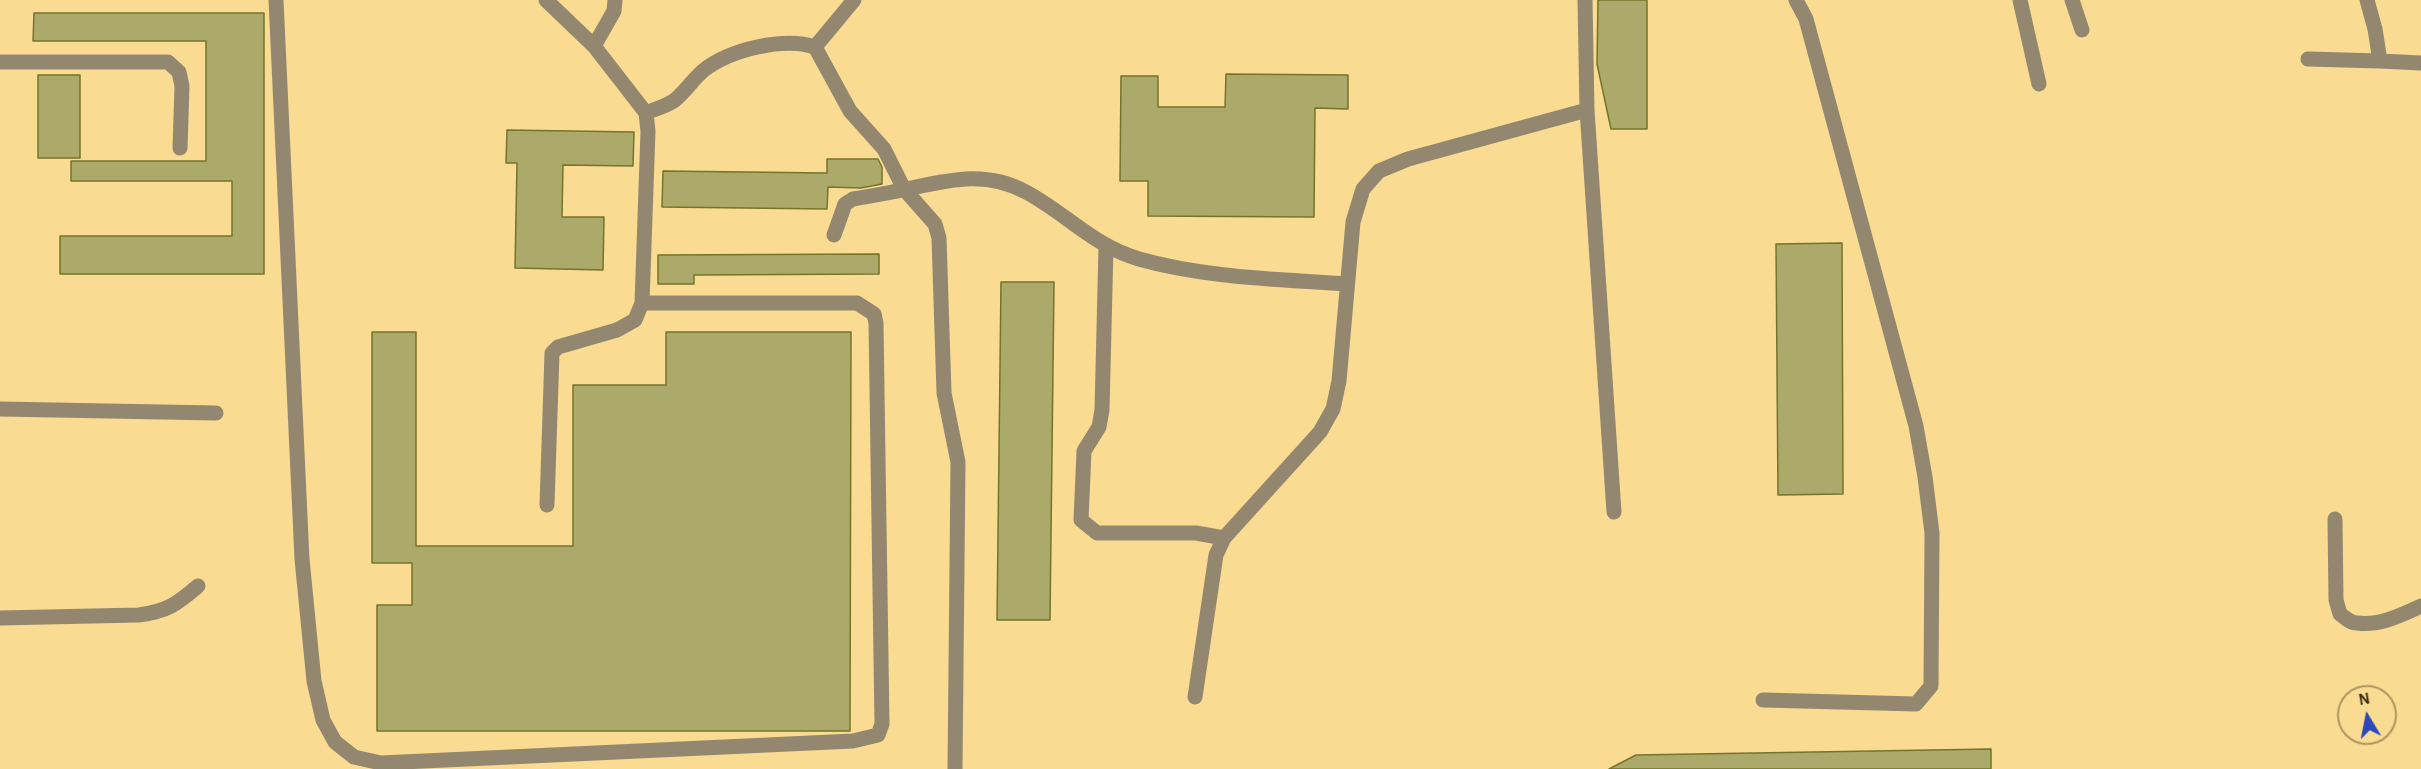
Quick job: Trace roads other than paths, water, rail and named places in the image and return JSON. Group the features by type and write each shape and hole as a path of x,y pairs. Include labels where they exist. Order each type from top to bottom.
{"street":[{"path":"276,0 302,559 314,681 323,720 335,742 354,757 381,763 602,754 853,741 878,735 882,724 876,323 874,315 857,303 642,303"},
{"path":"546,0 594,46 646,113 648,131 642,303 635,320 617,330 558,346 552,353 547,506"},
{"path":"594,46 614,11 615,0"},
{"path":"815,47 854,0"},
{"path":"1585,0 1587,110 1614,512"},
{"path":"1763,700 1916,704 1931,686 1932,533 1916,426 1806,19 1796,0"},
{"path":"2020,0 2039,84"},
{"path":"2072,0 2082,30"},
{"path":"2367,0 2375,28 2380,61"},
{"path":"646,113 675,101 704,70 719,60 752,49 786,42 815,47"},
{"path":"815,47 849,111 884,149 904,189 935,224 939,238 944,393 958,462 955,769"},
{"path":"2308,59 2421,63"},
{"path":"0,62 168,62 179,72 182,86 180,148"},
{"path":"1195,697 1216,555 1224,538 1320,432 1333,409 1339,381 1353,222 1364,189 1379,171 1408,159 1587,110"},
{"path":"834,235 845,204 853,199 967,177 988,178 1008,183 1027,193 1106,247 1140,259 1216,274 1347,284"},
{"path":"1106,247 1102,410 1099,427 1084,451 1081,520 1097,533 1196,533 1224,538"},
{"path":"0,409 216,413"},
{"path":"2336,519 2336,600 2340,614 2355,624 2380,622 2398,617 2421,606"},
{"path":"0,618 139,615 159,612 175,606 198,586"}]}
